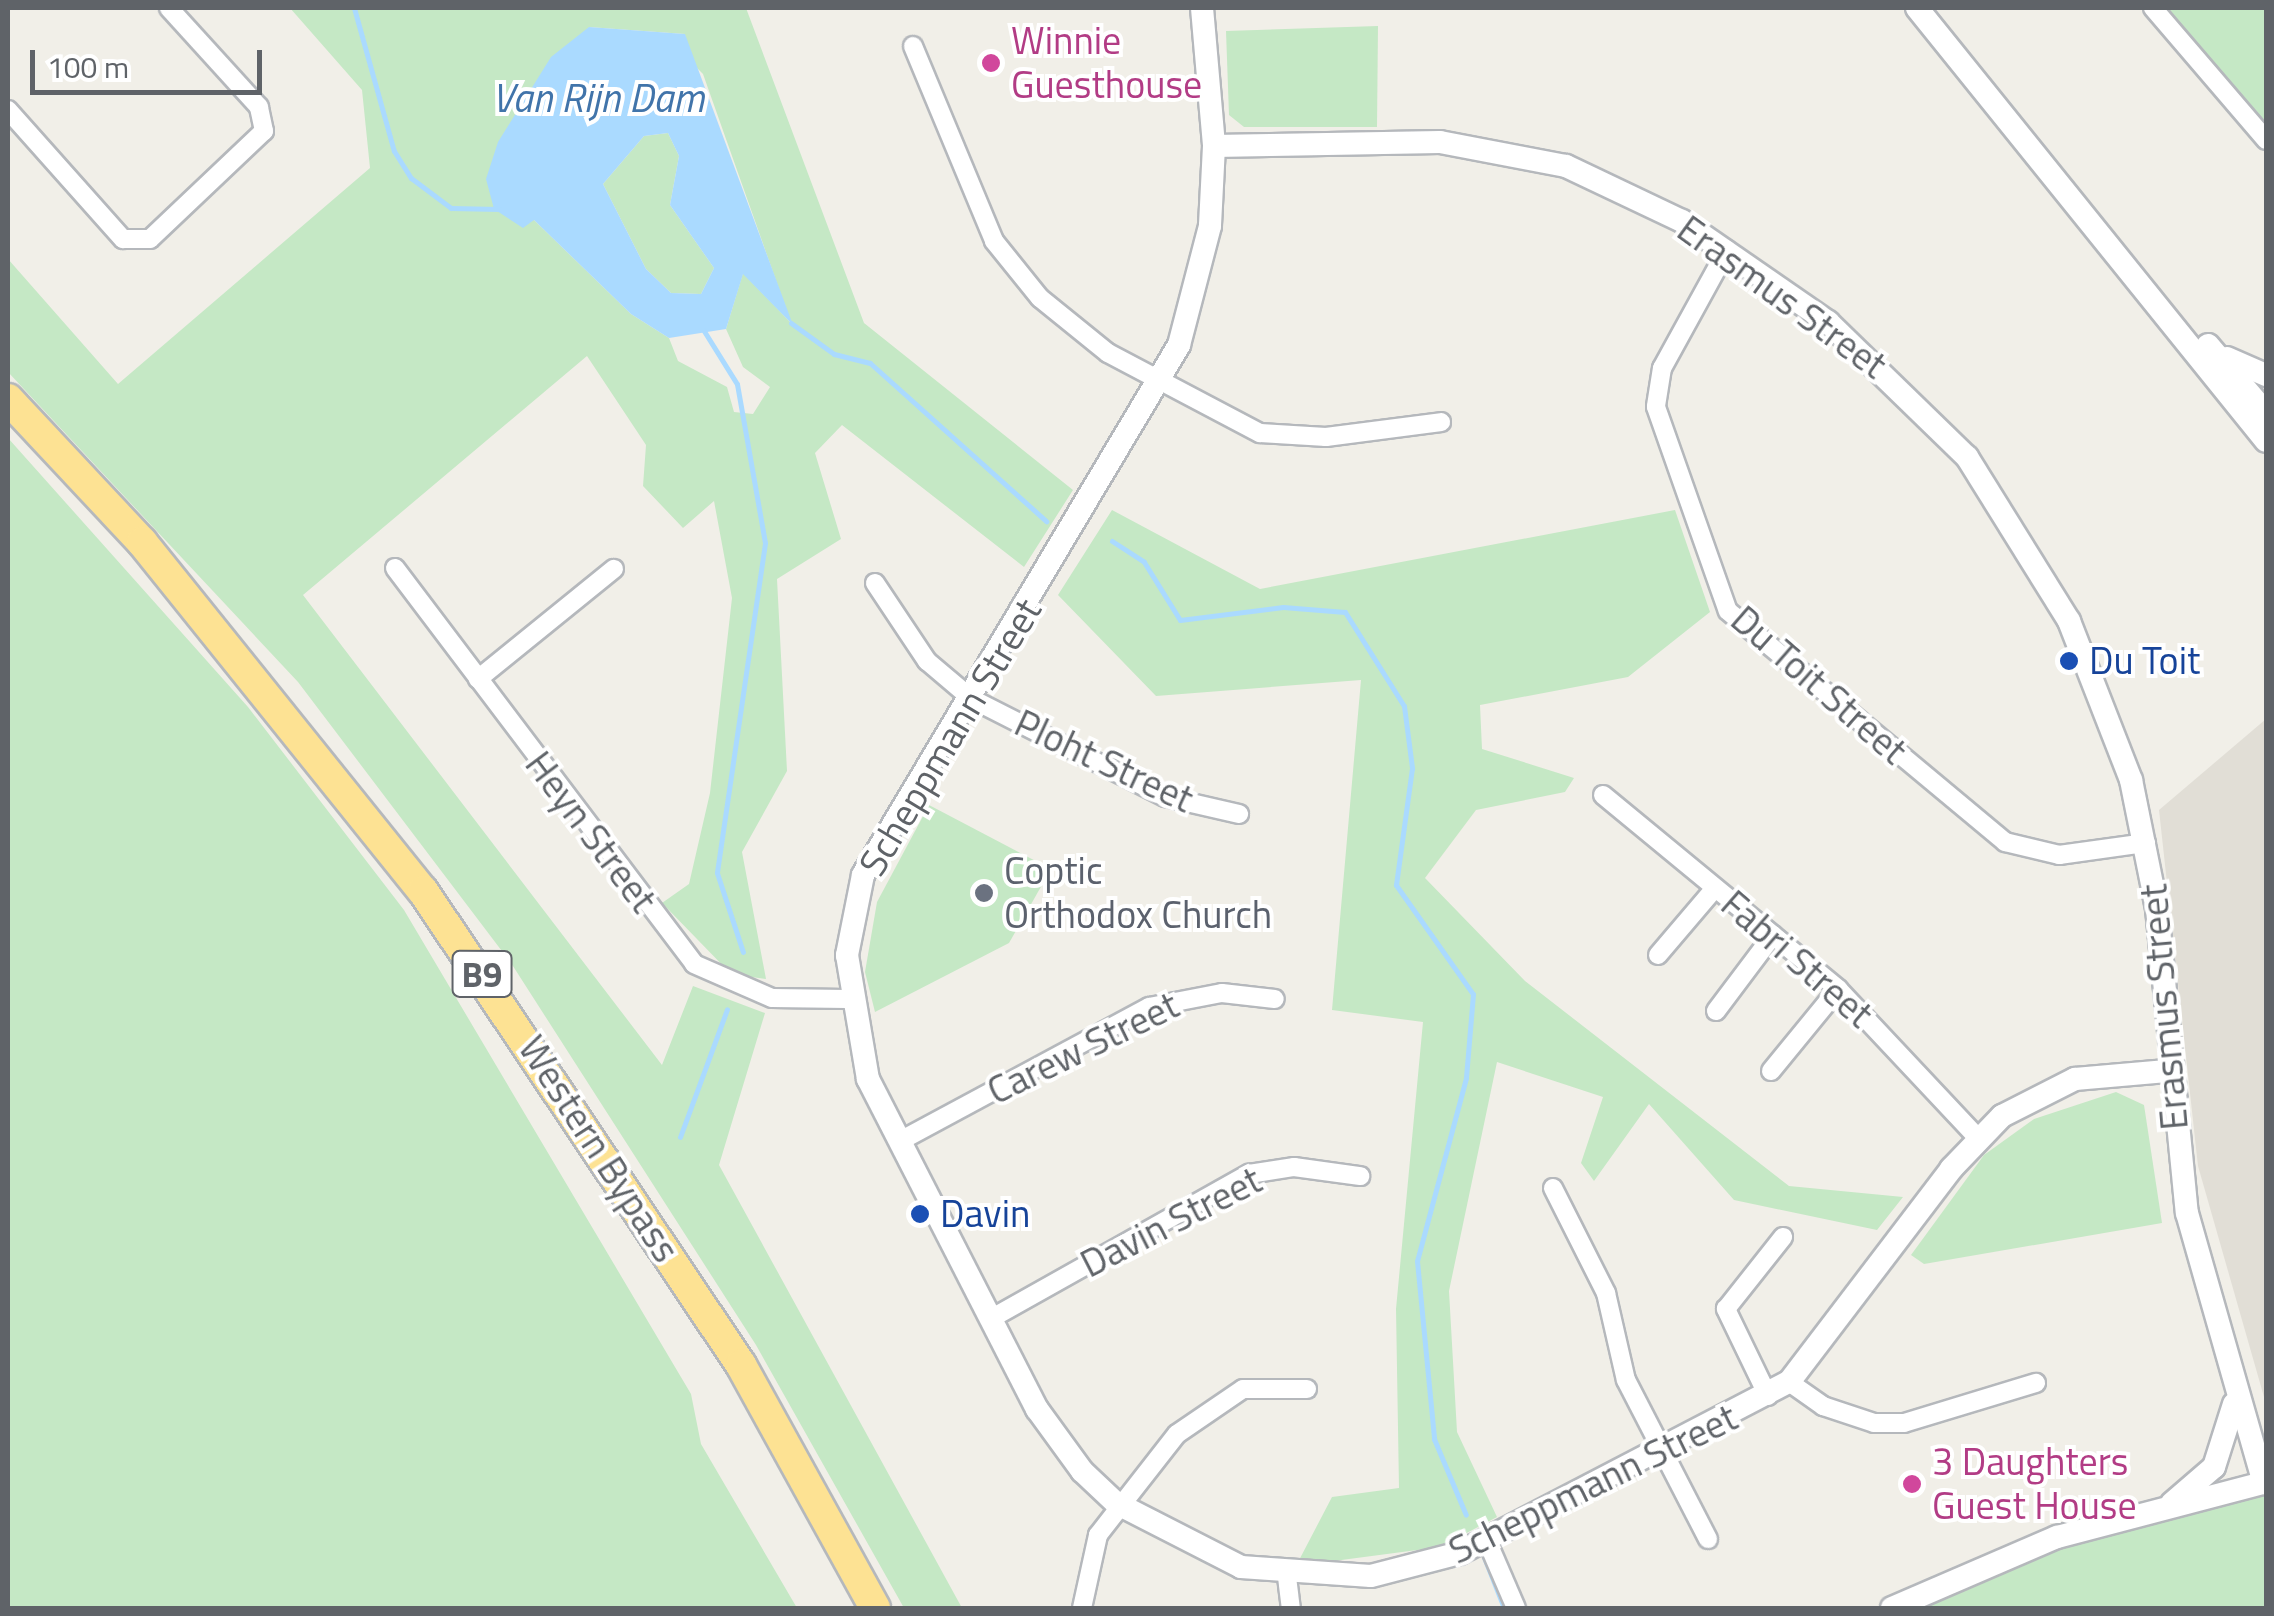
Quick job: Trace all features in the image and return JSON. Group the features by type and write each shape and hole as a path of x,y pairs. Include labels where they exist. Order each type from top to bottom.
{"highway":[{"name":"Western Bypass","path":"8,399 142,542 422,891 742,1365 875,1608"}],"street":[{"path":"8,110 135,243 258,145 259,107 169,8"},
{"name":"Scheppmann Street","path":"1202,8 1214,146 1201,273 1162,387 863,875 848,999 868,1079 1054,1437 1116,1503 1190,1546 1287,1577 1414,1570 1488,1543 1768,1396 1789,1382 1977,1138 2075,1079 2167,1071"},
{"path":"1917,8 2188,334 2266,442"},
{"path":"2153,8 2266,140"},
{"path":"913,46 972,202 1015,270 1065,320 1162,387 1288,438 1440,422"},
{"name":"Erasmus Street","path":"1214,146 1506,150 1626,191 1727,250 1861,348 1967,457 2070,621 2120,743 2146,844 2167,1071 2186,1213 2234,1395 2265,1482"},
{"name":"Du Toit Street","path":"1727,250 1662,368 1656,407 1728,611 2006,842 2059,855 2146,844"},
{"path":"2188,334 2266,376"},
{"path":"2219,354 2266,413"},
{"name":"Heyn Street","path":"395,568 694,964 772,998 848,999"},
{"path":"478,679 614,569"},
{"name":"Ploht Street","path":"876,583 926,661 972,699 1165,798 1239,814"},
{"name":"Fabri Street","path":"1603,795 1838,989 1977,1138"},
{"path":"1658,955 1715,888"},
{"path":"1716,1011 1773,935"},
{"path":"1772,1071 1838,989"},
{"name":"Carew Street","path":"900,1140 1149,1007 1222,994 1275,999"},
{"name":"Davin Street","path":"992,1318 1248,1174 1294,1166 1360,1176"},
{"path":"1553,1188 1606,1293 1620,1362 1708,1540"},
{"path":"1768,1396 1726,1309 1783,1237"},
{"path":"1789,1382 1822,1406 1874,1422 1904,1422 2036,1382"},
{"path":"1082,1608 1086,1569 1116,1503 1177,1434 1228,1394 1272,1384 1307,1388"},
{"path":"2234,1395 2266,1429"},
{"path":"2164,1509 2214,1467 2232,1430 2234,1395"},
{"path":"1892,1608 2057,1537 2265,1482"},
{"path":"1488,1543 1516,1608"},
{"path":"1287,1577 1291,1608"}],"shaded area":[{"path":"2266,719 2266,1404 2198,1166 2159,810"}],"green space":[{"path":"290,8 746,8 864,323 1073,490 1024,567 842,425 815,453 841,539 777,579 787,771 742,852 766,979 731,974 662,903 689,884 710,793 732,598 714,501 683,528 643,486 646,445 587,356 303,595 662,1065 693,986 765,1013 719,1165 962,1608 904,1608 756,1345 511,963 298,682 8,372 8,259 118,384 370,168 362,90","holes":["589,27 685,34 686,57 703,74 791,323 743,273 726,329 743,367 770,387 753,414 734,412 727,387 678,361 669,338 631,314 534,220"]},
{"path":"2164,8 2266,8 2266,128"},
{"path":"1378,26 1377,127 1244,127 1229,115 1226,31"},
{"path":"668,133 679,156 670,205 714,268 701,294 671,293 646,269 603,184 644,136"},
{"path":"8,438 248,707 404,910 691,1394 701,1444 797,1608 8,1608"},
{"path":"1112,510 1260,589 1675,510 1710,612 1628,677 1480,705 1482,749 1574,778 1565,792 1476,810 1425,878 1525,981 1789,1186 1903,1197 1877,1230 1734,1200 1649,1104 1594,1181 1581,1163 1603,1097 1497,1062 1449,1291 1457,1432 1497,1517 1440,1547 1296,1566 1332,1497 1399,1488 1396,1309 1423,1022 1332,1010 1361,680 1156,696 1058,595"},
{"path":"929,805 1051,869 1009,943 875,1012 865,972 877,902"},
{"path":"2116,1092 2144,1105 2162,1223 1924,1264 1911,1255 1984,1155 2034,1119"},
{"path":"2266,1482 2266,1608 1892,1608 1977,1568"}],"water":[{"name":"Van Rijn Dam","path":"589,27 685,34 793,325 743,274 726,329 669,338 631,314 534,220 523,228 494,209 486,179 498,142 551,57","holes":["668,133 679,156 670,205 714,268 701,294 671,293 646,269 603,184 644,136"]}],"waterway":[{"path":"354,8 394,151 411,178 451,208 499,209"},
{"path":"791,323 834,354 870,363 1046,521"},
{"path":"704,331 737,384 765,543 717,873 743,952"},
{"path":"1112,541 1144,562 1180,620 1283,607 1345,612 1404,706 1412,768 1396,885 1473,994 1466,1078 1417,1261 1434,1439 1466,1515"},
{"path":"680,1137 727,1009"},
{"path":"1484,1557 1504,1608"}],"place":[{"name":"Winnie Guesthouse","path":"991,63"},
{"name":"Du Toit","path":"2069,661"},
{"name":"Coptic Orthodox Church","path":"984,893"},
{"name":"Davin","path":"920,1214"},
{"name":"3 Daughters Guest House","path":"1912,1484"}]}
